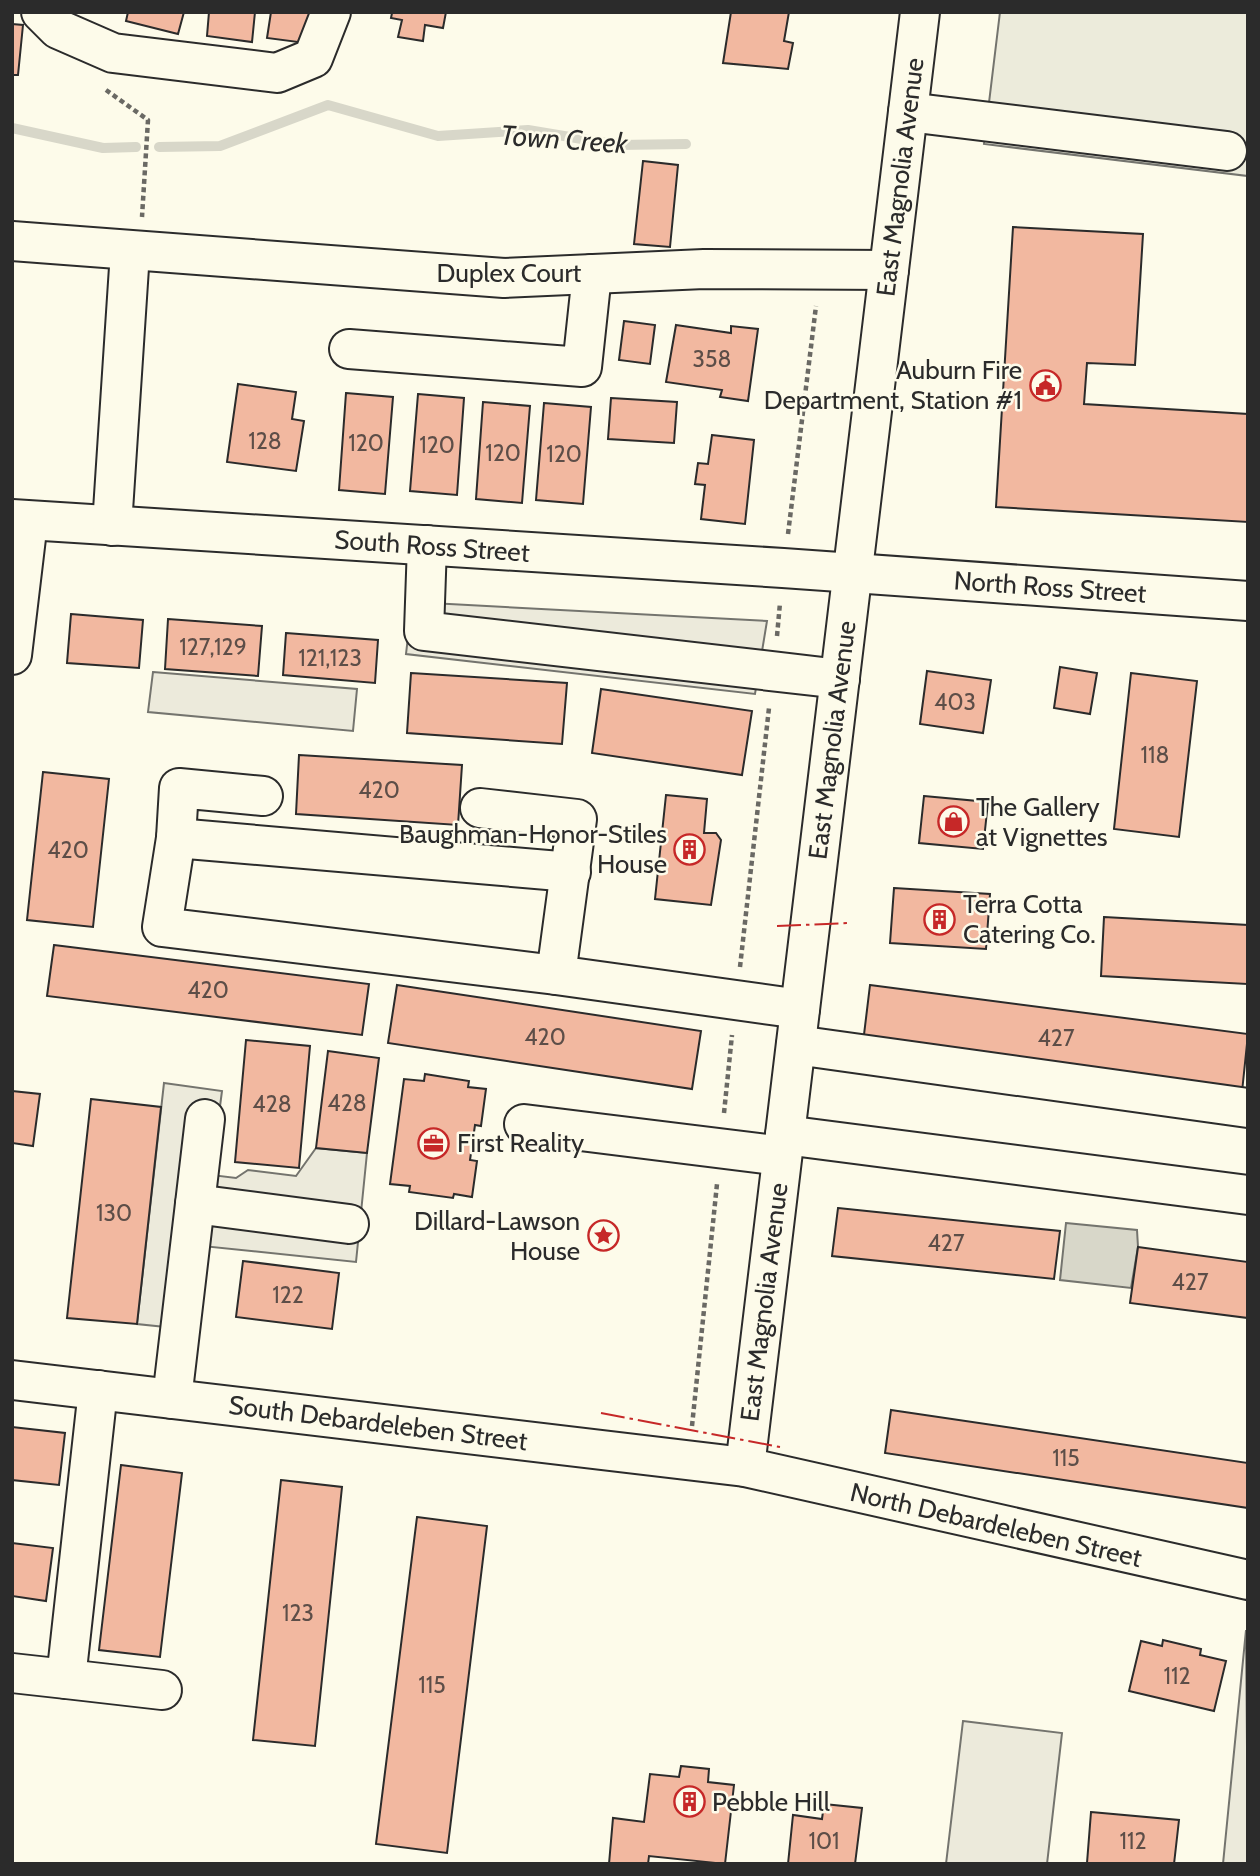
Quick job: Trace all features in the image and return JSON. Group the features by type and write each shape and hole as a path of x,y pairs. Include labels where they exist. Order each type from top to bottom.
{"street":[{"path":"41,12 58,29 113,53 278,73 313,58 331,12"},
{"name":"East Magnolia Avenue","path":"745,1467 920,12"},
{"path":"908,112 1227,151"},
{"name":"Duplex Court","path":"12,241 504,278 704,269 889,270"},
{"path":"112,526 134,252"},
{"path":"349,349 582,367 592,274"},
{"path":"12,655 20,520"},
{"name":"South Ross Street","path":"20,520 853,572"},
{"path":"427,545 424,631 840,679"},
{"name":"North Ross Street","path":"853,572 1248,601"},
{"path":"262,796 179,788 176,838 162,927 556,975 798,1027 1248,1108"},
{"path":"480,808 576,820 556,975"},
{"path":"176,838 571,872"},
{"path":"172,1399 205,1119"},
{"path":"524,1124 784,1145 1248,1195"},
{"path":"195,1204 349,1224"},
{"name":"South Debardeleben Street","path":"12,1380 745,1467"},
{"path":"66,1679 98,1390"},
{"name":"North Debardeleben Street","path":"745,1467 1248,1580"},
{"path":"12,1673 162,1690"}],"path":[{"path":"92,44 90,78 148,120 134,252"},
{"path":"786,543 817,292"}],"shaded area":[{"path":"1000,12 1248,12 1248,176 984,144"},
{"path":"412,602 767,621 755,694 406,654"},
{"path":"153,672 357,689 353,731 148,712"},
{"path":"164,1083 222,1091 211,1175 236,1178 248,1170 296,1176 316,1148 367,1153 356,1262 203,1246 194,1330 137,1324"},
{"path":"1066,1223 1137,1230 1138,1247 1131,1288 1060,1280"},
{"path":"1246,1630 1248,1864 1223,1864"},
{"path":"963,1721 1062,1733 1047,1864 946,1864"}],"building":[{"path":"128,12 184,12 178,34 126,21"},
{"path":"209,12 255,12 252,42 207,36"},
{"path":"271,12 318,12 313,44 267,38"},
{"path":"384,12 446,12 443,28 425,25 423,41 398,37 402,20 391,18 392,13"},
{"path":"731,12 789,12 784,41 793,43 788,69 723,63"},
{"path":"12,24 23,25 18,75 12,75"},
{"path":"643,161 678,165 670,247 634,244"},
{"name":"Auburn Fire Department, Station #1","path":"1013,227 1143,234 1135,365 1087,363 1084,404 1248,414 1248,522 996,507"},
{"path":"624,321 655,325 650,364 619,360"},
{"path":"676,325 731,333 731,326 758,329 748,401 720,397 722,390 666,382"},
{"path":"238,384 296,392 292,419 304,421 296,471 227,462"},
{"path":"346,393 393,397 385,494 339,490"},
{"path":"418,394 464,398 457,495 410,491"},
{"path":"611,398 677,402 674,443 608,439"},
{"path":"483,402 530,406 522,503 476,499"},
{"path":"544,403 591,407 583,504 536,500"},
{"path":"712,435 754,440 745,524 701,519 705,485 695,484 698,463 708,464"},
{"path":"71,614 143,620 139,668 67,663"},
{"path":"168,619 262,626 258,676 165,669"},
{"path":"286,633 378,640 375,683 283,675"},
{"path":"1060,667 1097,673 1090,714 1054,708"},
{"path":"927,671 991,680 983,733 920,724"},
{"path":"411,673 567,683 562,744 407,733"},
{"path":"1131,673 1197,681 1179,837 1114,829"},
{"path":"601,689 752,711 742,775 592,753"},
{"path":"299,755 462,765 458,825 296,814"},
{"path":"43,772 109,779 93,927 27,920"},
{"name":"Baughman-Honor-Stiles House","path":"666,795 707,799 704,833 716,833 721,840 711,905 655,899"},
{"name":"The Gallery at Vignettes","path":"924,796 988,802 983,849 919,843"},
{"name":"Terra Cotta Catering Co.","path":"894,888 990,894 986,949 890,943"},
{"path":"1104,917 1248,925 1247,984 1101,976"},
{"path":"54,945 369,984 362,1035 47,996"},
{"path":"397,985 701,1031 692,1089 388,1043"},
{"path":"870,985 1248,1034 1242,1092 863,1043"},
{"path":"246,1040 310,1046 299,1168 235,1162"},
{"path":"328,1051 379,1058 367,1153 316,1148"},
{"name":"First Reality","path":"425,1074 469,1081 468,1087 486,1089 481,1126 475,1125 470,1160 477,1161 472,1197 454,1194 453,1198 409,1192 410,1186 390,1184 404,1079 424,1081"},
{"path":"12,1091 40,1094 33,1146 12,1143"},
{"path":"91,1099 161,1107 137,1324 67,1318"},
{"path":"838,1208 1060,1231 1054,1279 832,1256"},
{"path":"1138,1247 1248,1262 1248,1318 1130,1303"},
{"path":"243,1261 339,1273 332,1329 236,1317"},
{"path":"891,1410 1248,1463 1248,1508 885,1453"},
{"path":"12,1427 65,1433 59,1485 12,1480"},
{"path":"121,1465 182,1473 160,1657 99,1650"},
{"path":"281,1480 342,1487 315,1746 253,1740"},
{"path":"417,1517 487,1526 447,1853 376,1844"},
{"path":"12,1543 53,1548 46,1601 12,1596"},
{"path":"1163,1640 1201,1649 1200,1655 1226,1661 1214,1711 1129,1691 1141,1641 1162,1646"},
{"name":"Pebble Hill","path":"681,1766 709,1769 708,1782 734,1785 725,1864 649,1856 648,1864 609,1864 613,1818 644,1822 650,1774 679,1777"},
{"path":"824,1804 862,1808 855,1864 788,1864 793,1815 822,1819"},
{"path":"1091,1812 1179,1820 1174,1864 1087,1863"}],"waterway":[{"name":"Town Creek","path":"159,147 220,146 328,105 438,136 528,130 618,145 686,144"},
{"name":"Town Creek","path":"12,128 103,148 136,147"}],"power":[{"path":"777,926 848,923"},
{"path":"601,1413 780,1447"}],"place":[{"name":"Auburn Fire Department, Station #1","path":"1045,385"},
{"name":"The Gallery at Vignettes","path":"953,822"},
{"name":"Baughman-Honor-Stiles House","path":"690,849"},
{"name":"Terra Cotta Catering Co.","path":"940,919"},
{"name":"First Reality","path":"434,1143"},
{"name":"Dillard-Lawson House","path":"603,1236"},
{"name":"Pebble Hill","path":"689,1802"}]}
